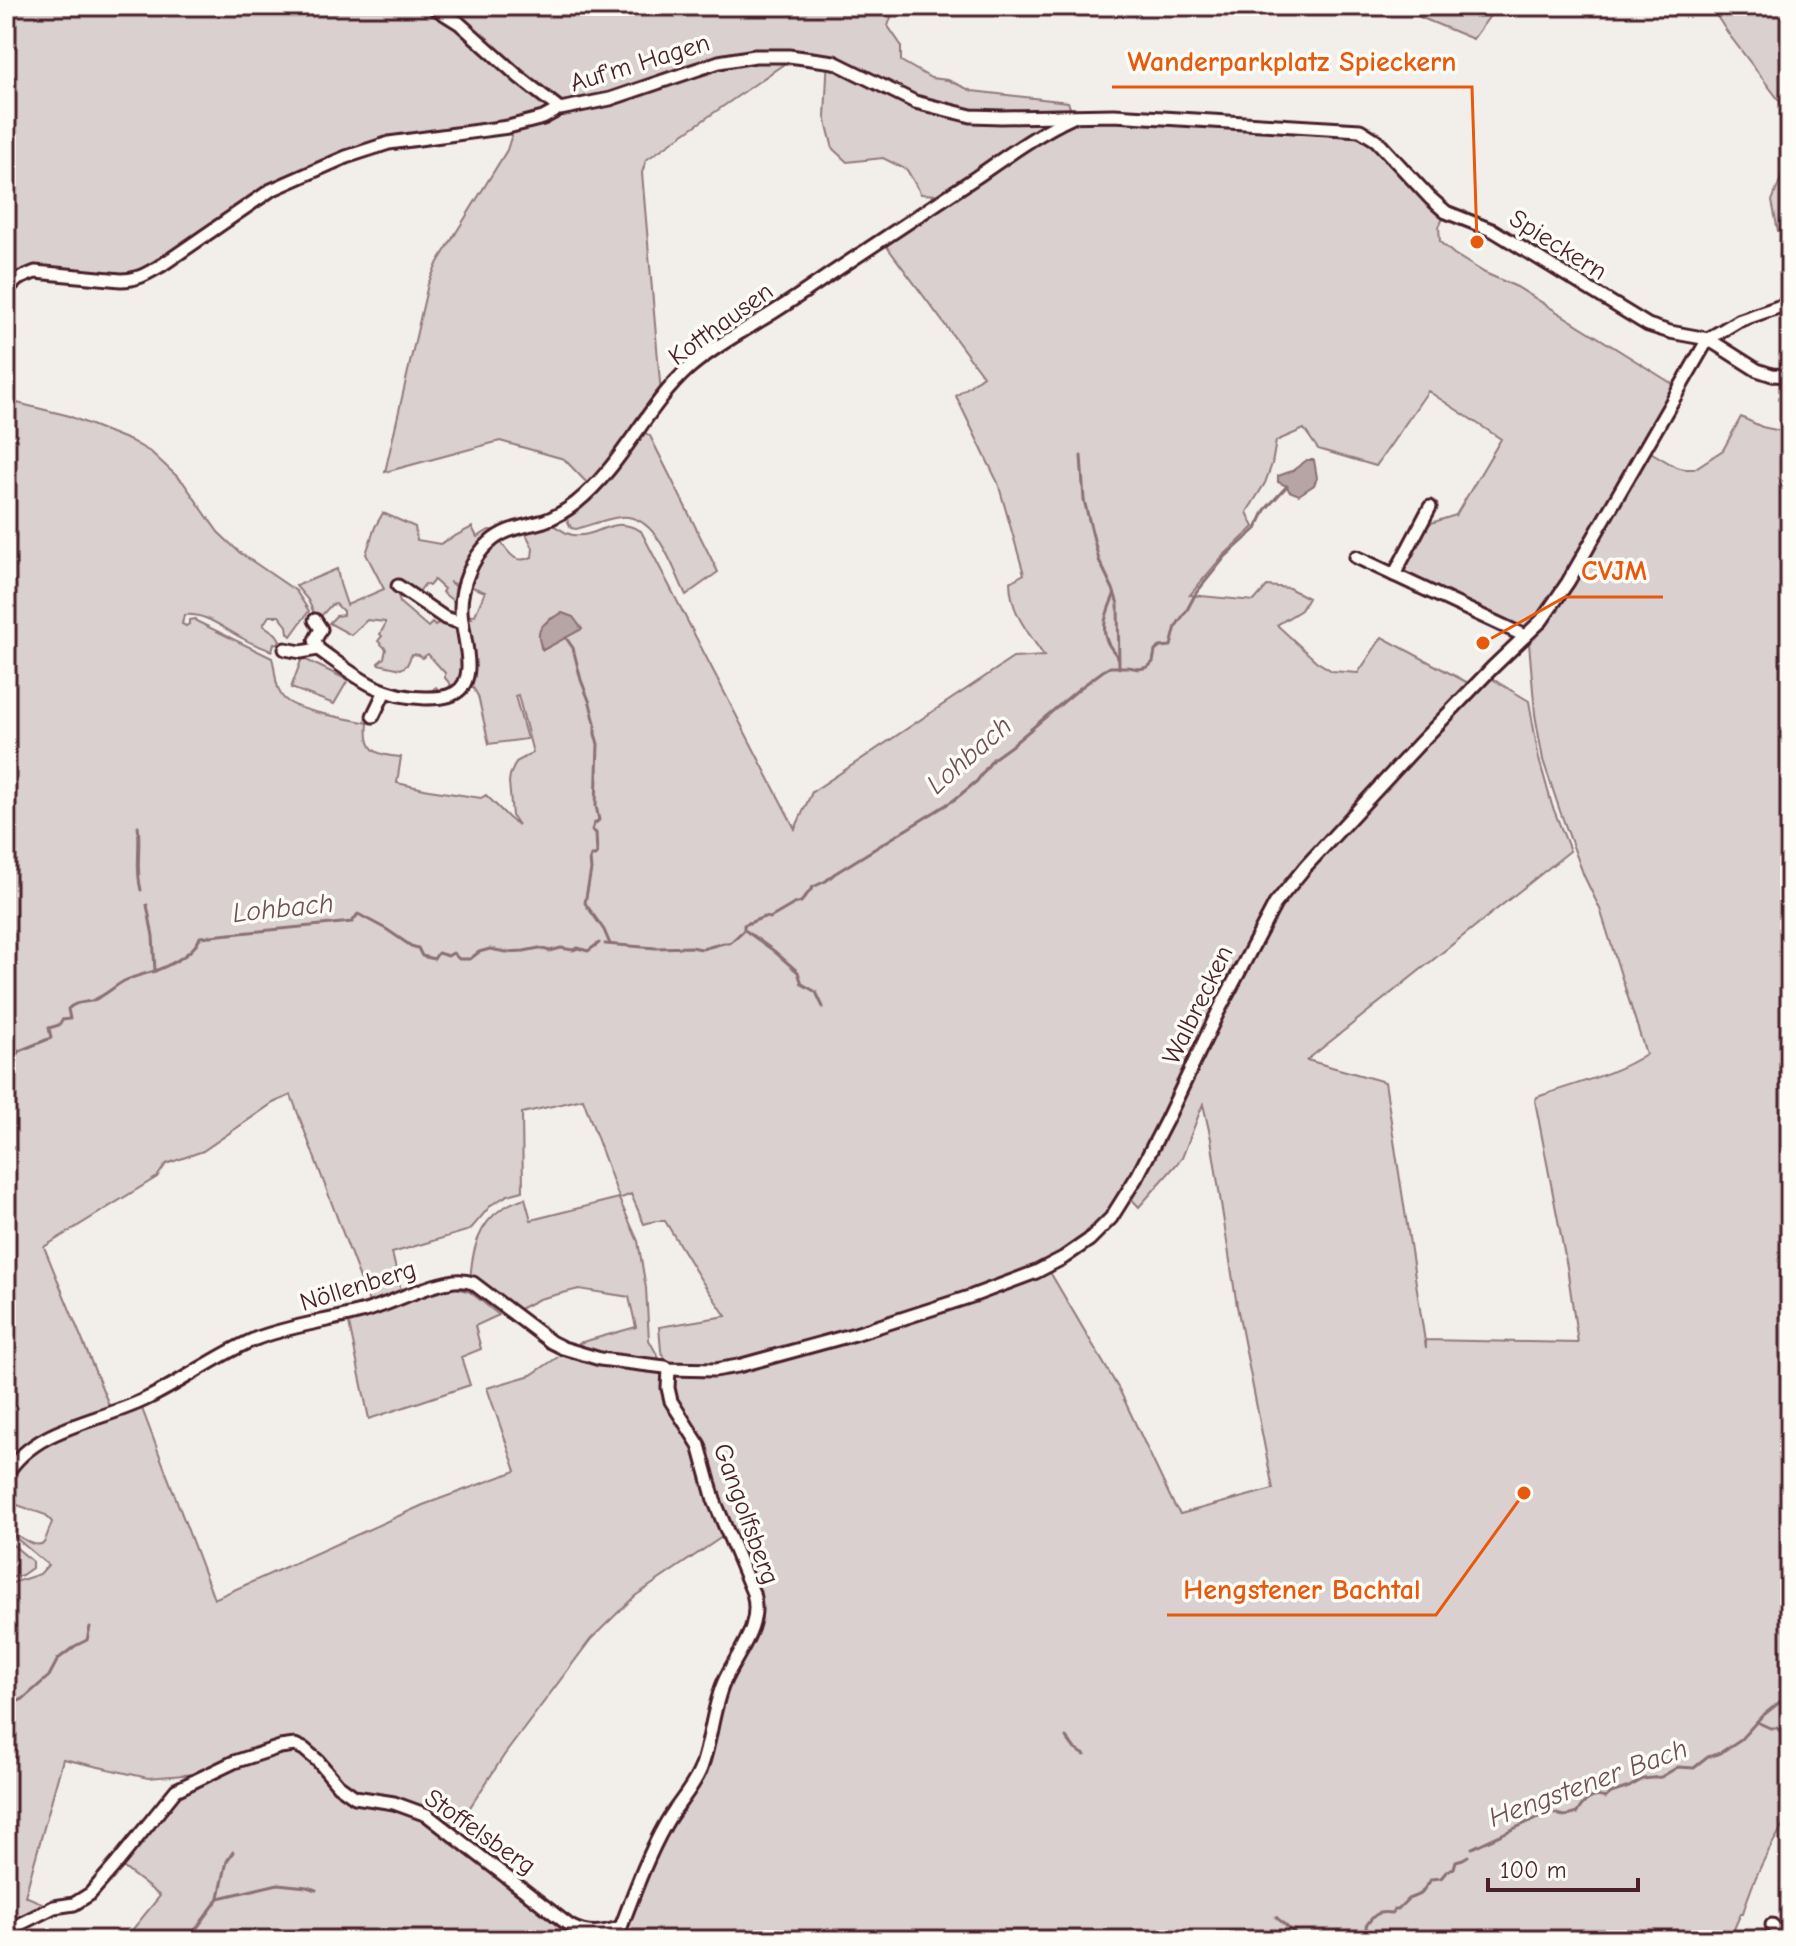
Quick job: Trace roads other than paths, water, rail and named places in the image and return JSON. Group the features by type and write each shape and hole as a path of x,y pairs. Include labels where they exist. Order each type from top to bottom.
{"street":[{"name":"Auf'm Hagen","path":"432,6 468,30 563,110 610,99 719,62 755,56 789,56 834,62 897,94 951,112 985,117 1077,115"},
{"path":"6,290 18,279 35,272 132,280 162,265 271,190 346,157 389,143 508,127 543,118 557,108"},
{"name":"Spieckern","path":"1077,115 1360,130 1376,140 1446,212 1494,231 1648,325 1708,339 1757,370 1790,376"},
{"name":"Kotthausen","path":"318,649 362,681 385,691 416,698 436,698 461,689 468,669 461,607 467,579 484,547 504,532 559,515 578,502 606,472 670,388 703,357 1017,150 1077,115"},
{"path":"1708,339 1738,321 1790,303"},
{"name":"Walbrecken","path":"738,1366 855,1334 984,1292 1050,1265 1095,1235 1121,1204 1150,1153 1218,1012 1275,904 1314,857 1419,744 1546,616 1708,339"},
{"path":"1394,575 1430,507"},
{"path":"1356,557 1525,636"},
{"path":"398,586 445,618 462,623"},
{"path":"285,649 301,652 318,649 315,640 321,629 315,620"},
{"path":"373,716 385,691"},
{"name":"Nöllenberg","path":"6,1475 16,1460 36,1444 151,1397 246,1343 377,1307 455,1280 473,1283 563,1348 600,1359 669,1369 701,1371 738,1366"},
{"name":"Gangolfsberg","path":"619,1940 621,1927 657,1839 700,1771 717,1701 749,1635 755,1609 753,1593 714,1500 699,1445 671,1401 669,1369"},
{"name":"Stoffelsberg","path":"6,1934 54,1907 74,1904 90,1894 181,1786 267,1750 291,1745 299,1746 313,1755 338,1785 350,1794 405,1805 427,1815 570,1926 588,1933 621,1927"},
{"path":"1772,1925 1787,1940"}],"waterway":[{"path":"1081,456 1084,500 1099,560 1118,604 1119,668"},
{"name":"Lohbach","path":"605,944 702,949 730,943 744,930 744,925 764,917 770,918 801,902 813,887 954,800 977,781 993,759 1103,671 1110,667 1148,667 1153,662 1155,651 1171,646 1176,626 1196,593 1225,557 1256,529 1265,510 1287,486"},
{"path":"1114,595 1104,629 1108,643 1118,658"},
{"path":"566,638 573,648 590,703 598,744 596,806 599,820 592,830 596,833 597,853 590,859 585,903 610,944"},
{"path":"138,826 141,890"},
{"path":"147,905 155,971"},
{"name":"Lohbach","path":"6,1068 19,1051 51,1038 49,1028 70,1019 68,1009 96,999 124,981 175,962 188,953 200,937 352,922 358,914 418,948 422,956 434,959 438,953 448,956 453,953 459,959 470,959 490,949 506,952 578,948 588,951 599,943"},
{"path":"746,931 798,972 802,984 816,992 823,1007"},
{"path":"6,1706 23,1699 49,1676 58,1659 87,1640 90,1627"},
{"name":"Hengstener Bach","path":"1472,1848 1546,1813 1571,1815 1592,1798 1605,1798 1643,1779 1661,1777 1678,1767 1694,1768 1741,1739 1790,1691"},
{"path":"1757,1722 1777,1728 1790,1741"},
{"path":"1066,1737 1075,1749 1085,1755"},
{"path":"219,1897 227,1861 233,1852"},
{"name":"Hengstener Bach","path":"1368,1940 1366,1926 1374,1916 1392,1913 1408,1899 1421,1894 1431,1879 1441,1878 1454,1868 1456,1861 1468,1856"},
{"path":"188,1940 219,1898 278,1884 316,1890"},
{"path":"1276,1917 1302,1940"}],"place":[{"name":"Wanderparkplatz Spieckern","path":"1477,242"},
{"name":"CVJM","path":"1483,643"},
{"name":"Hengstener Bachtal","path":"1524,1493"}]}
